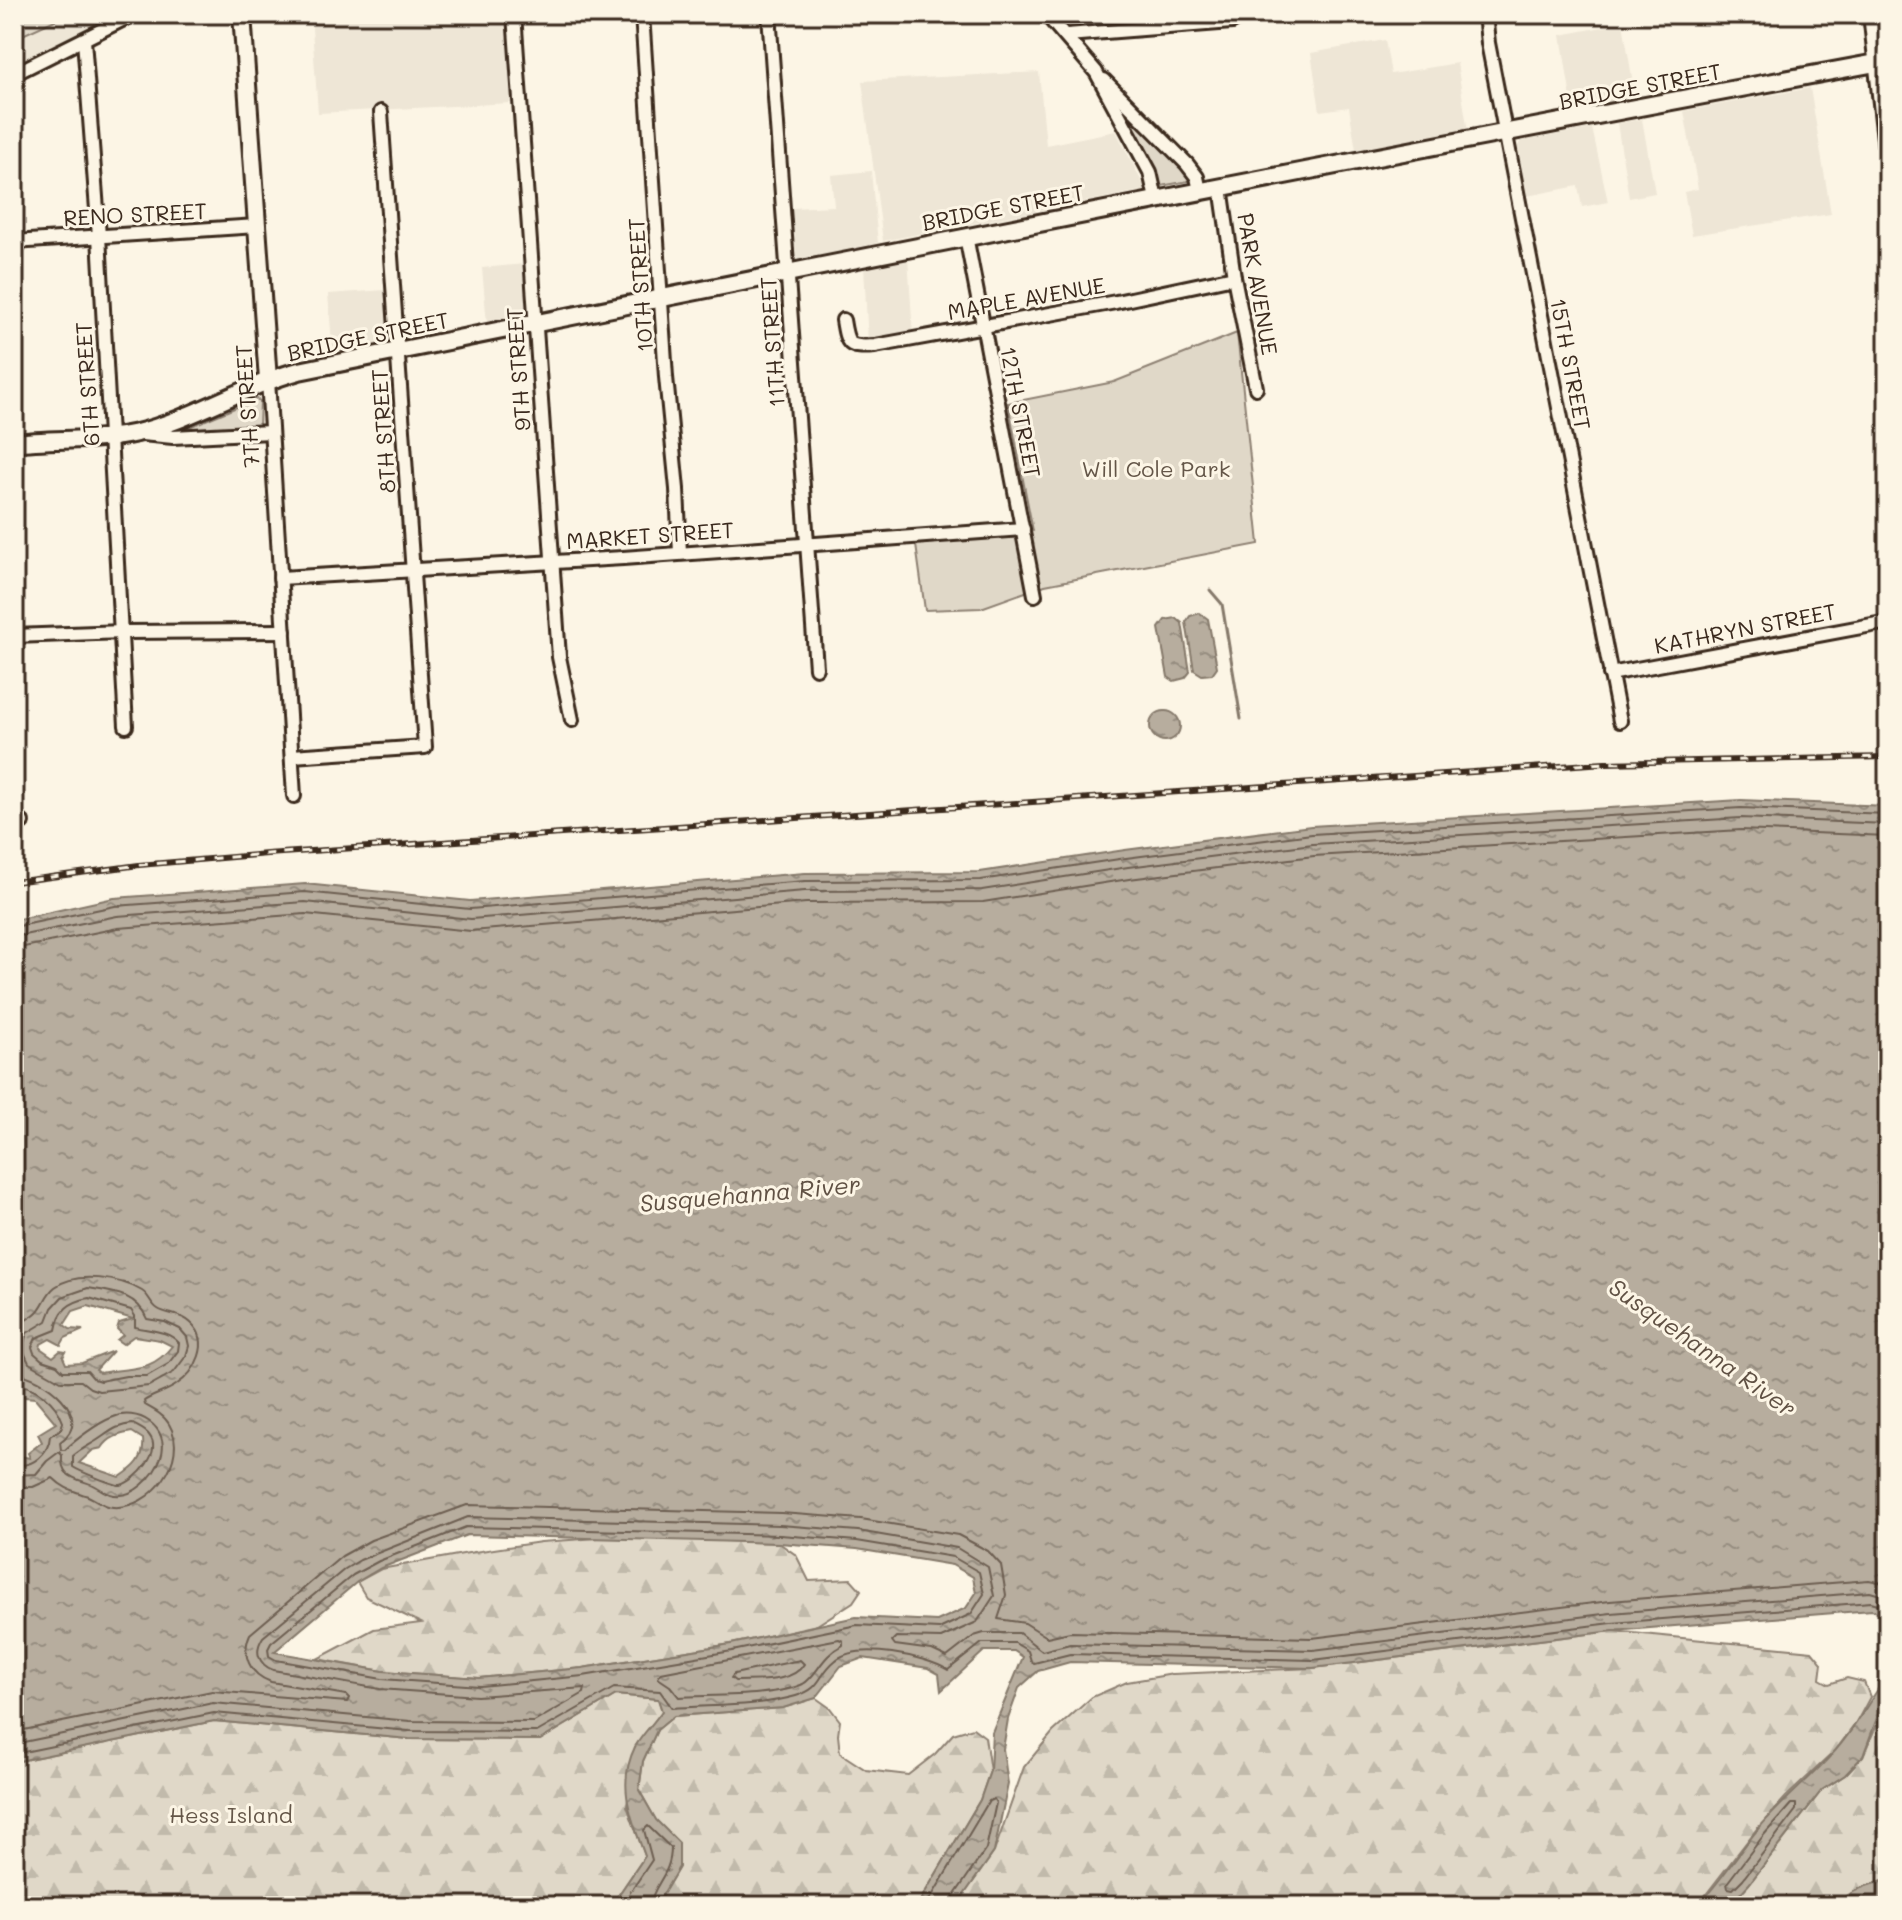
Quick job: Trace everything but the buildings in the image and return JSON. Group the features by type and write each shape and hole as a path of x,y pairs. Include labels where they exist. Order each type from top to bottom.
{"main road":[{"name":"7TH STREET","path":"242,14 268,380"},
{"name":"BRIDGE STREET","path":"14,443 136,433 193,413 268,380 398,351 966,236 1882,60"}],"street":[{"path":"14,74 134,14"},
{"name":"9TH STREET","path":"514,14 559,657 572,720"},
{"name":"10TH STREET","path":"642,14 680,553"},
{"name":"11TH STREET","path":"769,14 816,668"},
{"path":"1046,14 1096,72 1187,164 1197,177 1200,191"},
{"path":"1067,35 1232,22 1245,14"},
{"name":"15TH STREET","path":"1485,14 1488,43 1620,721"},
{"path":"1870,14 1882,60 1888,175"},
{"name":"6TH STREET","path":"84,40 99,236 126,726"},
{"path":"1096,72 1147,165 1156,199"},
{"name":"8TH STREET","path":"292,756 425,747 381,112"},
{"name":"PARK AVENUE","path":"1221,187 1234,277 1256,388"},
{"name":"RENO STREET","path":"15,242 257,226"},
{"name":"12TH STREET","path":"966,236 1035,595"},
{"name":"MAPLE AVENUE","path":"843,320 847,342 859,347 1116,302 1234,277"},
{"name":"7TH STREET","path":"268,380 294,796"},
{"name":"BRIDGE STREET","path":"136,433 173,437 271,432"},
{"name":"MARKET STREET","path":"280,578 1023,529"},
{"name":"KATHRYN STREET","path":"1610,674 1888,622"},
{"path":"14,636 284,631"}],"shaded area":[{"path":"14,14 117,14 14,65"},
{"path":"311,14 506,14 511,103 318,113"},
{"path":"1623,23 1636,101 1573,112 1561,35"},
{"path":"1385,40 1391,74 1457,63 1468,132 1356,150 1349,107 1320,111 1311,53"},
{"path":"1039,72 1046,145 1116,131 1146,190 883,241 862,81"},
{"path":"1810,88 1831,214 1692,235 1684,192 1698,189 1684,111"},
{"path":"1642,119 1655,193 1629,198 1617,123"},
{"path":"1592,128 1608,202 1582,207 1578,186 1527,196 1518,146 1521,141"},
{"path":"871,171 878,243 799,260 794,256 791,208 834,206 831,175"},
{"path":"908,257 913,336 868,344 864,266"},
{"path":"524,264 528,312 525,316 487,324 482,268"},
{"path":"386,290 390,339 387,345 333,355 328,294"}],"green space":[{"path":"14,14 68,14 14,39"},
{"path":"1132,119 1138,119 1188,175 1189,181 1161,186 1131,124"},
{"name":"Will Cole Park","path":"1237,333 1259,544 1045,585 981,608 925,610 916,545 1033,531 1008,403 1114,382"},
{"path":"256,399 260,401 259,427 177,432"},
{"path":"613,1537 779,1543 796,1555 809,1581 851,1579 861,1590 853,1602 817,1625 731,1644 582,1668 479,1678 383,1671 317,1659 374,1629 421,1623 366,1597 357,1582 381,1569 541,1542"},
{"path":"1613,1631 1812,1651 1822,1663 1820,1679 1829,1684 1847,1678 1864,1682 1870,1697 1835,1751 1756,1830 1697,1906 956,1906 994,1852 1024,1767 1053,1732 1092,1697 1127,1682 1173,1674 1313,1668"},
{"name":"Hess Island","path":"616,1695 658,1699 662,1711 635,1747 627,1806 645,1856 611,1906 14,1906 14,1762 214,1721 409,1739 540,1740"},
{"path":"816,1698 830,1708 840,1721 840,1753 866,1770 908,1775 935,1754 953,1734 973,1728 985,1737 990,1771 980,1800 917,1906 656,1906 679,1867 679,1843 656,1820 639,1790 643,1761 657,1730 674,1716 783,1708"},
{"path":"1888,1699 1888,1880 1860,1888 1837,1906 1729,1906 1822,1790 1845,1775 1863,1756"}],"water":[{"path":"1200,613 1208,619 1217,667 1212,674 1202,675 1194,670 1186,622 1190,616"},
{"path":"1176,618 1182,623 1190,672 1185,678 1174,681 1168,677 1159,628 1165,620"},
{"path":"1165,711 1171,712 1179,720 1179,732 1171,740 1165,741 1159,740 1151,732 1150,726 1151,720 1159,712"},
{"name":"Susquehanna River","path":"1741,800 1888,806 1888,1616 1872,1610 1613,1631 1313,1668 1070,1662 1038,1671 1019,1688 1008,1719 1003,1749 1008,1784 994,1852 956,1906 917,1906 980,1800 990,1771 992,1732 1023,1657 1014,1651 984,1651 941,1691 939,1674 928,1668 863,1658 841,1666 816,1698 783,1708 674,1716 657,1730 643,1761 639,1790 656,1820 679,1843 679,1867 656,1906 611,1906 645,1856 628,1802 627,1775 635,1747 662,1711 658,1699 616,1695 540,1740 409,1739 214,1721 14,1762 14,1455 30,1458 28,1453 42,1442 38,1434 56,1423 35,1398 25,1397 14,1390 14,920 114,898 305,884 470,901 805,873 980,872 1311,826","holes":["88,1306 133,1319 119,1323 117,1329 123,1335 117,1340 123,1344 134,1336 160,1340 172,1346 148,1365 100,1373 96,1370 113,1351 82,1363 66,1364 63,1357 66,1352 60,1351 53,1357 40,1348 50,1339 61,1345 65,1338 83,1330 64,1325 73,1311","132,1432 143,1439 141,1457 120,1477 79,1463 93,1450 102,1448 119,1435","467,1535 779,1543 857,1549 952,1565 973,1577 976,1593 966,1608 937,1621 856,1617 731,1644 582,1668 479,1678 383,1671 274,1652 357,1582 381,1568"]},
{"path":"1888,1675 1885,1696 1863,1756 1845,1775 1822,1790 1729,1906 1697,1906 1758,1829 1843,1742"},
{"path":"1888,1880 1888,1906 1837,1906 1853,1892"}],"waterway":[{"path":"1210,590 1222,604 1241,719"}],"railway":[{"path":"14,882 139,865 267,854 1605,763 1888,757"}]}
